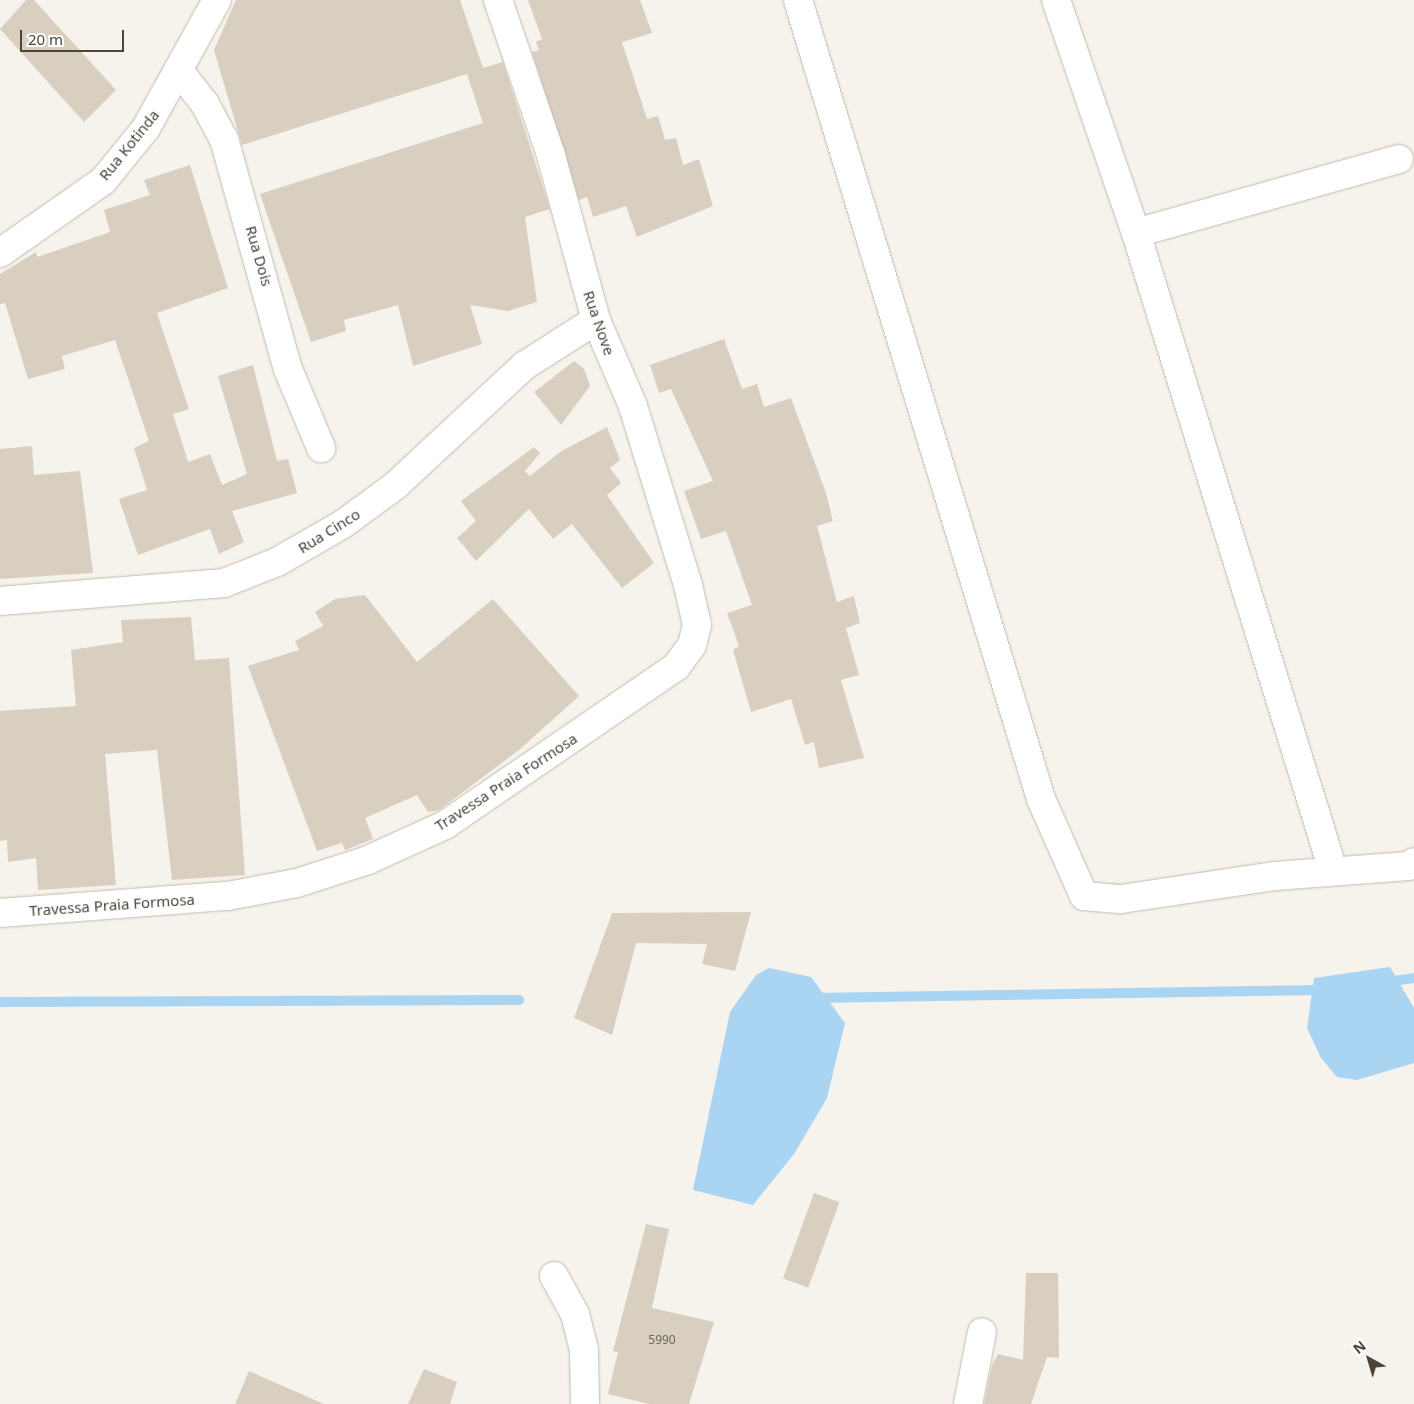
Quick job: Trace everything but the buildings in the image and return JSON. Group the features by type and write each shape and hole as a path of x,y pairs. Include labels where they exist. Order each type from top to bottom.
{"street":[{"name":"Rua Kotinda","path":"0,253 103,181 146,128 180,72 217,0"},
{"name":"Rua Nove","path":"498,0 551,155 596,320 634,406 688,586 697,625 692,645"},
{"path":"798,0 1041,799 1084,896 1121,900 1333,870 1409,866 1414,862"},
{"path":"1056,0 1136,233 1333,870"},
{"name":"Rua Dois","path":"180,72 224,139 288,369 321,448"},
{"path":"1136,233 1399,159"},
{"name":"Rua Cinco","path":"0,601 224,583 277,562 343,524 396,485 524,366 596,320"},
{"name":"Travessa Praia Formosa","path":"0,913 228,896 297,883 368,860 445,825 676,667 692,645"},
{"path":"554,1276 575,1314 584,1351 585,1404"},
{"path":"968,1404 982,1332"}],"water":[{"path":"1390,967 1414,1008 1414,1063 1357,1080 1337,1077 1321,1058 1307,1028 1314,978"},
{"path":"769,968 811,977 845,1023 827,1098 794,1154 753,1205 693,1190 730,1012 756,975"}],"waterway":[{"path":"1386,982 1414,978"},
{"path":"814,998 1324,990"},
{"path":"0,1002 519,1000"}]}
